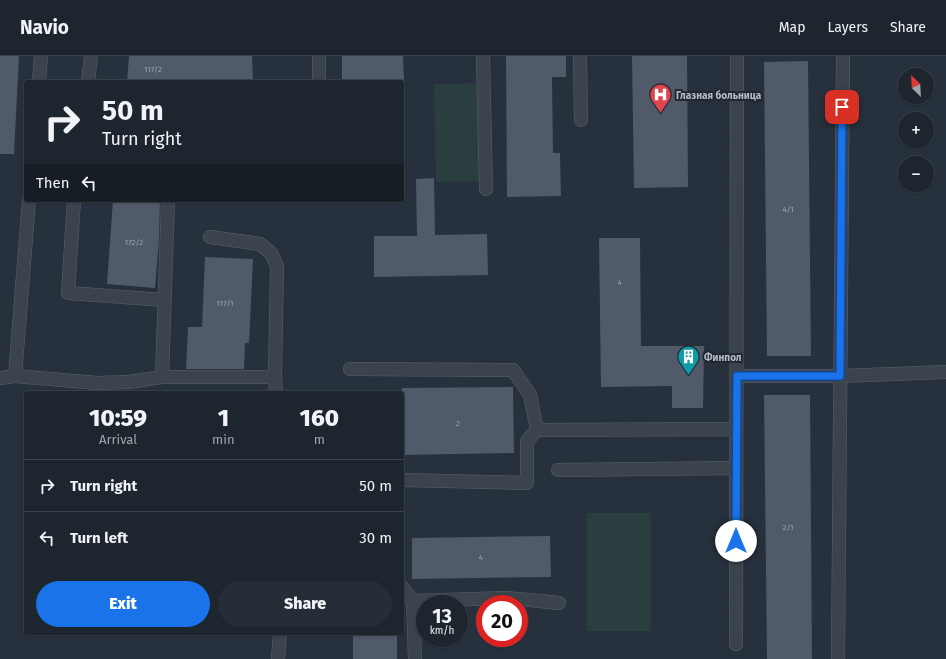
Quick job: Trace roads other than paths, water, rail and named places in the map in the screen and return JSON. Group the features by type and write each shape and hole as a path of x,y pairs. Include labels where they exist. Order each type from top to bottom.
{"lane":[{"path":"39,80 41,56"},
{"path":"88,80 91,56"},
{"path":"319,56 319,80"},
{"path":"483,56 486,189"},
{"path":"580,56 581,120"},
{"path":"736,644 737,56"},
{"path":"838,659 843,56"},
{"path":"15,376 30,202"},
{"path":"74,202 68,293 164,300"},
{"path":"162,377 168,202"},
{"path":"210,237 260,244 272,253 277,266 276,391"},
{"path":"350,369 513,370 530,395 537,430"},
{"path":"737,376 840,376 946,372"},
{"path":"0,378 15,376 97,383 129,382 162,377 275,377"},
{"path":"404,480 527,483 527,441 537,430 736,429"},
{"path":"558,470 736,468"},
{"path":"404,589 413,600 415,659"},
{"path":"413,600 505,598 559,603"},
{"path":"278,659 280,635"}],"place":[{"name":"Глазная больница","path":"660,114"},
{"name":"Финпол","path":"688,376"}]}
